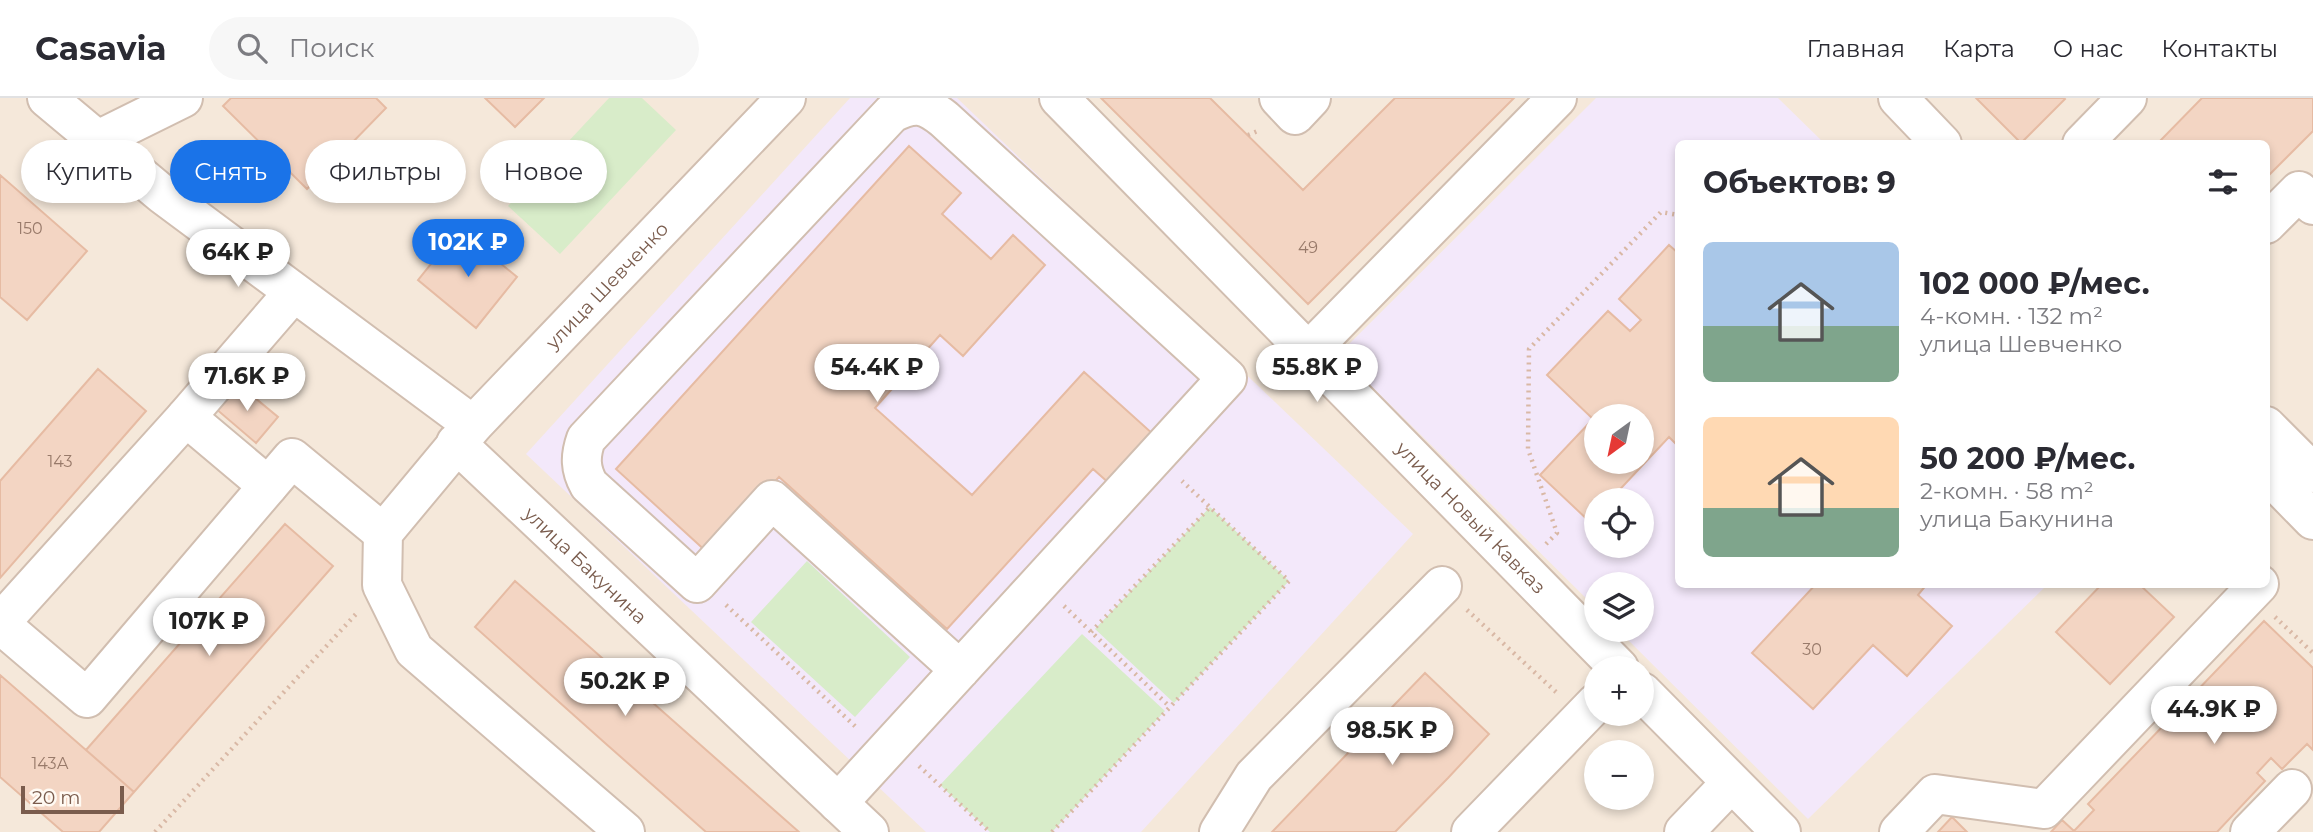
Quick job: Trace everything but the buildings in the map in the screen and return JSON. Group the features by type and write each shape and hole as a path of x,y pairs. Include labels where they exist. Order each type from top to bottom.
{"street":[{"name":"улица Бакунина","path":"47,98 98,140"},
{"path":"98,140 183,98"},
{"name":"улица Шевченко","path":"383,533 464,434 786,98"},
{"name":"улица Новый Кавказ","path":"1059,98 1607,656"},
{"path":"1279,98 1295,115 1311,98"},
{"path":"1308,352 1558,98"},
{"path":"1898,98 1938,140"},
{"path":"2086,140 2127,98"},
{"path":"838,803 1227,379 944,119 915,101 892,113 586,439 582,463 589,485 697,583 772,500 960,670"},
{"name":"улица Бакунина","path":"156,189 293,293 464,434 869,832"},
{"path":"2270,220 2300,191 2313,205"},
{"path":"293,293 0,624 87,698 292,458 383,533 382,584 414,650 625,832"},
{"path":"186,417 268,486"},
{"path":"2270,430 2313,473"},
{"path":"2270,476 2313,520"},
{"path":"1219,832 1254,776 1442,586"},
{"path":"1899,832 1934,794 2044,808 2255,590"},
{"path":"1654,704 1781,832"},
{"path":"1471,832 1584,715"},
{"path":"1684,832 1731,783"}],"path":[{"path":"1522,570 1557,533 1528,449 1529,349 1661,212 1675,214"},
{"path":"1052,832 1289,582 1156,456"},
{"path":"1091,632 1210,507"},
{"path":"699,580 888,747 990,832"},
{"path":"1040,583 1170,707"},
{"path":"155,832 382,584"},
{"path":"1442,586 1584,706"},
{"path":"2255,590 2313,653"}],"shaded area":[{"path":"0,98 2313,98 2313,832 0,832"},
{"path":"850,98 957,98 1413,534 1141,832 926,832 526,454"},
{"path":"1596,98 1778,98 1821,140 1675,140 1675,588 2044,588 1808,819 1654,666 1654,656 1644,656 1630,642 1654,642 1654,572 1584,572 1584,596 1339,354"}],"green space":[{"path":"609,98 642,98 676,130 560,254 508,206 511,203 607,203 607,140 570,140"},
{"path":"1210,507 1289,581 1174,703 1095,629"},
{"path":"807,561 910,657 855,717 751,622"},
{"path":"1082,634 1165,711 1052,832 990,832 940,785"}]}
